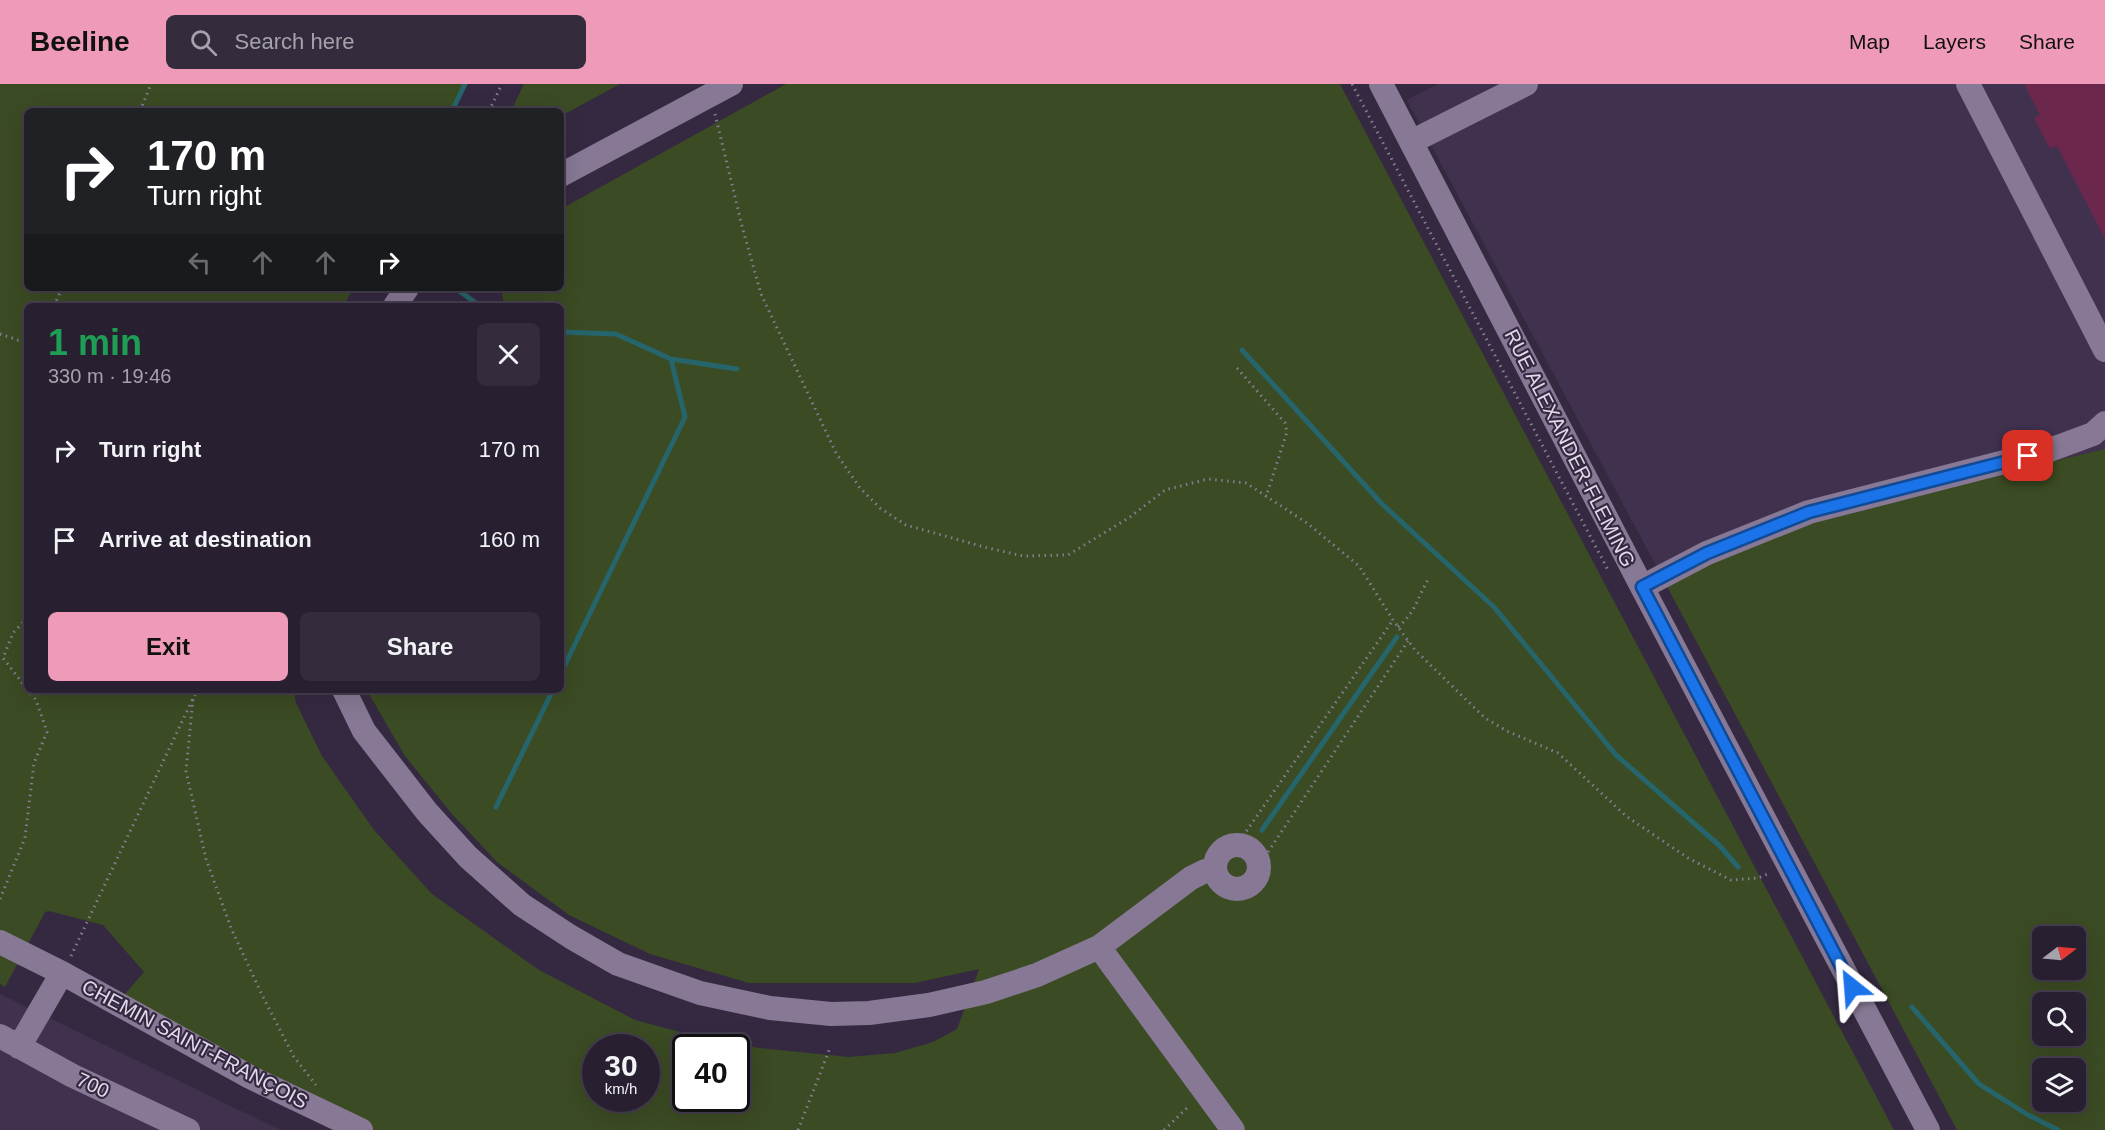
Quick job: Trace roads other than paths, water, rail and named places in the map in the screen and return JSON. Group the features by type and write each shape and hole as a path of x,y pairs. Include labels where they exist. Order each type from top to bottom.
{"street":[{"name":"RUE ALEXANDER-FLEMING","path":"1381,84 1642,587 1928,1130"},
{"path":"1411,142 1526,84"},
{"path":"1968,84 2105,350"},
{"path":"564,173 721,89"},
{"path":"1642,587 1707,553 1809,512 2048,451 2093,434 2105,423"},
{"path":"345,693 364,731 427,812 468,857 522,905 571,938 618,964 700,993 770,1008 831,1014 869,1013 929,1005 986,992 1037,975 1099,947 1191,878 1215,869"},
{"name":"CHEMIN SAINT-FRANÇOIS","path":"0,942 62,973 250,1077 361,1130"},
{"path":"1099,947 1233,1130"},
{"path":"10,1041 62,973"},
{"name":"700","path":"10,1041 73,1076 188,1130"}],"waterway":[{"path":"453,108 465,84"},
{"path":"459,291 476,303"},
{"path":"564,332 616,334 671,359 737,369"},
{"path":"1242,350 1382,504 1494,607 1616,755 1720,846 1738,867"},
{"path":"564,667 685,417 671,359"},
{"path":"1262,830 1397,637"},
{"path":"496,807 552,693"},
{"path":"1912,1007 1979,1084 2028,1115 2058,1130"}]}
